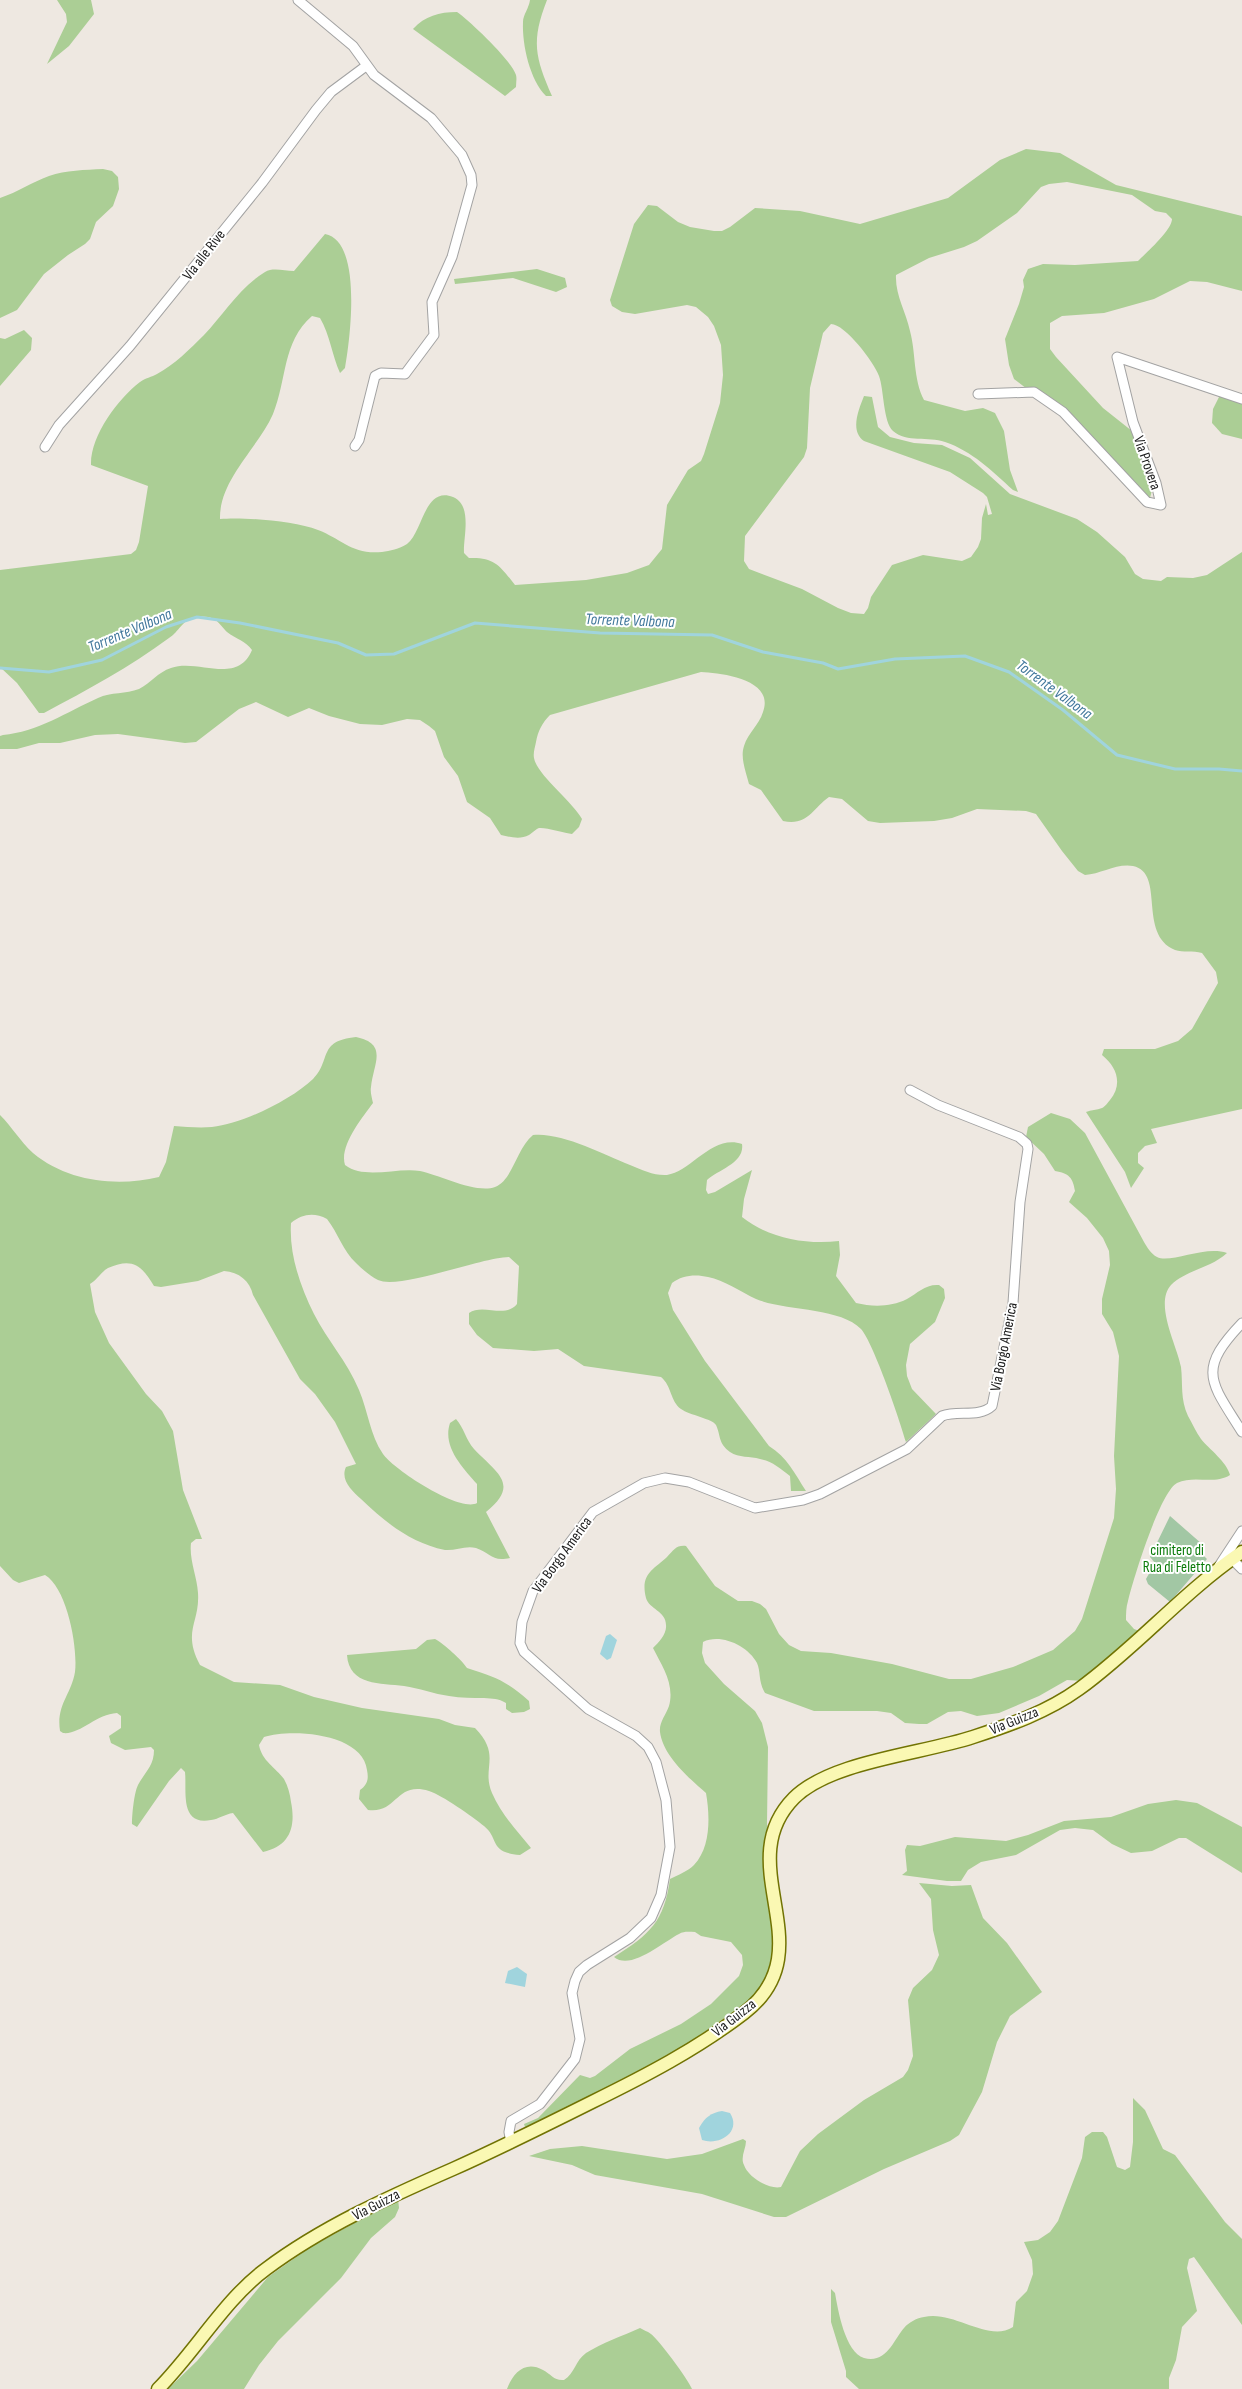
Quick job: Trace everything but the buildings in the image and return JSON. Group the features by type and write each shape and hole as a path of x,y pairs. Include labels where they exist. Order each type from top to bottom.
{"main road":[{"name":"Via Guizza","path":"158,2389 178,2369 243,2290 263,2271 340,2223 410,2188 511,2143 649,2074 711,2037 748,2010 761,1997 772,1980 780,1945 770,1872 769,1849 774,1828 794,1799 808,1786 828,1775 849,1768 970,1738 1027,1718 1057,1703 1078,1690 1218,1568 1237,1556"}],"street":[{"path":"298,0 352,46 374,76 436,122 462,155 472,180 452,257 432,302 434,335 406,374 381,373 375,376 359,440 355,446"},
{"name":"Via alle Rive","path":"45,447 59,425 130,346 262,183 331,92 366,66"},
{"name":"Via Provera","path":"978,394 1034,392 1046,399 1063,412 1147,502 1161,504 1156,483 1133,422 1117,357 1242,399"},
{"name":"Via Borgo America","path":"511,2143 509,2132 511,2121 540,2104 576,2059 580,2038 572,1993 579,1972 640,1931 656,1912 670,1847 666,1800 656,1762 648,1748 636,1736 588,1709 524,1652 520,1643 522,1622 533,1591 593,1512 644,1483 665,1478 689,1482 755,1508 803,1500 820,1494 907,1449 942,1416 981,1412 992,1406 1013,1302 1020,1202 1028,1155 1027,1144 1020,1137 938,1106 910,1090"},
{"path":"1242,1323 1218,1351 1213,1362 1212,1376 1214,1386 1242,1432"},
{"path":"1218,1568 1242,1531"},
{"name":"Via Guizza","path":"1237,1556 1242,1569"}],"green space":[{"path":"57,0 91,0 94,14 69,46 47,64 67,22 66,14"},
{"path":"530,0 547,0 539,27 537,49 542,70 552,96 546,96 540,89 528,62 523,22"},
{"path":"457,12 490,42 513,69 516,76 516,87 505,96 413,29 422,21 433,16"},
{"path":"1026,149 1060,153 1116,185 1242,216 1242,291 1207,282 1190,281 1154,299 1104,313 1062,316 1050,323 1050,349 1056,357 1103,408 1132,431 1152,490 1150,498 1147,498 1085,433 1014,379 1009,365 1005,339 1019,304 1024,287 1023,280 1028,269 1043,264 1075,265 1138,261 1164,235 1172,219 1166,213 1155,211 1132,195 1067,182 1049,184 1041,187 1017,213 977,241 929,258 896,275 897,290 912,339 916,375 924,400 965,411 983,408 995,413 1004,431 1010,470 1018,492 1013,490 981,462 955,446 938,440 905,437 893,431 885,413 881,382 876,370 851,337 844,330 831,324 823,333 810,388 807,448 804,457 745,536 744,561 749,569 802,589 838,608 851,613 864,614 871,597 892,565 923,555 962,561 971,557 981,539 982,518 986,504 988,515 992,514 987,497 950,472 864,441 857,432 856,420 864,396 872,397 878,427 890,437 914,443 942,445 970,458 1010,494 1077,519 1097,532 1125,557 1135,574 1143,579 1161,581 1167,577 1193,578 1207,575 1242,552 1242,1109 1151,1129 1157,1143 1145,1146 1138,1153 1138,1163 1144,1168 1131,1188 1125,1172 1086,1112 1104,1107 1114,1094 1116,1088 1115,1070 1102,1055 1104,1049 1155,1049 1178,1041 1192,1029 1218,983 1216,972 1202,953 1175,950 1164,942 1157,931 1151,891 1143,871 1127,865 1085,875 1078,871 1036,814 1026,811 977,809 952,818 934,821 880,823 868,821 842,799 829,797 804,819 791,822 783,821 761,790 749,784 745,770 743,760 744,746 761,717 765,701 761,692 754,685 744,680 733,676 701,672 550,715 539,731 534,758 541,772 571,804 582,819 579,827 572,834 542,828 522,837 515,838 501,835 490,818 467,802 458,776 444,757 435,731 420,720 407,719 382,725 360,724 329,716 309,708 288,717 256,702 239,709 196,742 185,743 118,734 95,735 60,743 39,743 17,749 0,749 0,736 40,726 103,696 139,689 162,672 171,668 193,666 227,669 237,667 245,661 252,650 247,644 227,632 214,619 205,616 191,618 154,649 124,668 44,713 39,713 17,683 0,667 0,570 131,554 136,550 148,486 91,465 95,442 100,430 115,408 132,389 144,379 155,375 176,361 204,335 240,293 256,278 272,270 294,271 325,234 337,241 345,254 349,272 351,315 345,368 340,373 329,338 320,318 312,316 302,326 290,349 273,414 232,478 221,505 220,519 256,519 296,524 318,530 355,549 382,552 394,550 407,544 417,530 430,504 436,498 443,495 453,497 463,507 466,522 464,553 469,558 491,561 501,568 515,585 586,580 627,573 649,565 662,549 667,505 688,470 701,461 720,403 723,375 721,345 714,326 708,317 696,307 687,305 635,314 622,312 612,306 610,300 634,224 648,205 657,206 678,222 690,227 714,231 722,231 730,227 755,208 800,211 860,224 948,198 1000,160"},
{"path":"103,169 112,171 118,177 119,189 113,206 96,222 90,239 85,244 44,274 17,310 0,318 0,198 55,174"},
{"path":"537,269 565,278 567,287 556,292 513,278 455,284 454,279"},
{"path":"24,330 32,338 31,350 0,386 0,338 5,339"},
{"path":"1221,393 1242,402 1242,439 1222,434 1212,423 1213,409"},
{"path":"356,1037 366,1040 373,1045 377,1056 371,1089 373,1103 353,1132 345,1149 345,1165 353,1169 362,1172 420,1171 468,1186 487,1188 495,1187 506,1178 522,1148 533,1135 544,1135 569,1140 644,1171 662,1175 676,1172 721,1144 731,1142 742,1144 742,1151 735,1161 707,1180 706,1190 708,1194 715,1192 752,1170 744,1199 742,1217 775,1235 801,1241 839,1241 840,1255 836,1276 856,1303 875,1306 888,1305 901,1302 930,1286 939,1285 944,1289 945,1298 935,1322 910,1344 906,1365 907,1376 912,1389 936,1414 906,1442 893,1401 873,1350 861,1329 852,1322 826,1313 768,1303 708,1277 689,1276 680,1278 672,1283 668,1293 673,1310 705,1361 769,1446 781,1455 790,1466 806,1491 791,1491 790,1476 776,1465 768,1461 737,1455 726,1449 716,1425 677,1406 665,1381 661,1377 584,1366 558,1349 534,1351 493,1348 477,1335 469,1324 469,1313 481,1309 506,1310 517,1304 519,1266 509,1257 479,1262 403,1281 388,1282 378,1280 356,1263 327,1219 317,1215 308,1215 295,1220 291,1223 292,1246 296,1270 304,1292 319,1324 354,1379 375,1439 383,1454 389,1461 413,1479 442,1496 457,1502 477,1503 477,1484 451,1449 448,1432 450,1423 456,1419 474,1449 502,1479 502,1494 486,1512 510,1558 499,1559 476,1548 468,1547 445,1550 410,1537 370,1508 354,1492 346,1481 345,1472 346,1467 356,1464 335,1422 315,1394 300,1379 252,1290 239,1275 224,1271 198,1281 161,1287 154,1286 145,1273 136,1265 124,1263 108,1268 90,1284 95,1312 109,1343 146,1394 162,1411 173,1431 183,1490 202,1539 196,1539 191,1543 192,1562 198,1593 192,1644 200,1665 234,1682 280,1685 314,1697 362,1708 439,1719 455,1725 475,1728 488,1746 490,1761 488,1776 492,1793 505,1815 531,1848 520,1855 503,1851 484,1826 449,1801 429,1791 409,1790 385,1807 378,1810 368,1810 359,1799 360,1790 368,1779 363,1758 353,1748 340,1741 324,1736 307,1734 276,1734 264,1737 259,1745 266,1760 284,1779 288,1787 292,1811 293,1820 289,1834 285,1840 272,1849 263,1852 233,1813 211,1820 194,1818 189,1812 187,1805 185,1772 181,1768 169,1781 137,1827 132,1824 135,1793 151,1765 154,1750 151,1747 125,1750 111,1743 109,1736 121,1728 121,1716 117,1713 102,1717 76,1731 63,1733 60,1731 60,1714 75,1672 73,1634 65,1605 53,1582 45,1575 19,1583 13,1580 0,1566 0,1115 33,1153 47,1163 77,1176 93,1180 127,1182 159,1177 166,1162 174,1126 212,1127 224,1125 266,1110 292,1095 313,1079 319,1072 330,1047 344,1039"},
{"path":"1051,1113 1070,1119 1085,1133 1144,1242 1155,1256 1163,1259 1209,1251 1227,1253 1214,1262 1177,1280 1166,1293 1165,1303 1168,1325 1181,1367 1185,1410 1201,1439 1222,1461 1230,1475 1224,1478 1190,1480 1177,1483 1163,1502 1141,1557 1127,1606 1126,1620 1134,1629 1142,1632 1083,1681 1067,1680 1039,1696 999,1713 977,1716 961,1711 948,1712 927,1724 919,1724 905,1723 891,1713 877,1711 814,1711 765,1693 761,1685 757,1663 741,1647 726,1640 718,1639 703,1642 702,1653 705,1663 724,1684 755,1711 762,1723 768,1747 767,1824 781,1928 767,1981 749,2001 680,2049 611,2087 525,2127 524,2124 538,2118 580,2075 590,2078 595,2076 630,2049 681,2024 711,2004 739,1976 743,1965 742,1955 731,1942 701,1936 695,1932 681,1933 638,1958 621,1960 614,1957 646,1934 653,1926 664,1906 670,1879 686,1871 700,1858 708,1831 706,1793 671,1758 662,1741 660,1732 669,1706 670,1690 667,1675 653,1648 664,1635 666,1625 663,1616 650,1605 646,1598 645,1583 649,1573 673,1550 680,1546 686,1546 715,1586 738,1601 752,1601 760,1604 766,1609 779,1634 789,1645 801,1651 831,1653 892,1664 949,1679 971,1679 1013,1667 1053,1650 1075,1631 1082,1619 1114,1518 1116,1489 1114,1456 1119,1356 1113,1332 1102,1314 1102,1299 1110,1265 1109,1251 1103,1238 1087,1218 1069,1202 1075,1191 1070,1177 1055,1171 1044,1154 1026,1137 1028,1127"},
{"name":"cimitero di Rua di Feletto","path":"1170,1516 1202,1544 1198,1550 1207,1559 1170,1602 1148,1584 1146,1579 1155,1563 1150,1557"},
{"path":"435,1639 452,1652 467,1668 493,1677 514,1689 529,1701 530,1709 524,1712 512,1713 506,1709 506,1703 498,1699 453,1697 410,1687 376,1683 360,1678 349,1665 347,1655 416,1649 427,1640"},
{"path":"1176,1800 1197,1803 1242,1827 1242,1873 1186,1838 1179,1838 1152,1851 1131,1853 1112,1844 1093,1830 1075,1828 1060,1830 1016,1855 981,1862 968,1870 961,1881 902,1875 907,1871 905,1850 907,1845 920,1846 955,1837 1006,1841 1064,1821 1111,1817 1148,1804"},
{"path":"919,1883 952,1886 971,1885 983,1918 1007,1943 1042,1992 1010,2016 997,2042 982,2092 959,2135 950,2141 884,2169 786,2217 774,2217 702,2194 595,2175 572,2165 529,2156 550,2149 582,2146 667,2159 702,2154 743,2139 746,2141 743,2162 746,2170 765,2185 781,2187 800,2151 818,2134 864,2100 903,2077 908,2070 913,2056 908,2000 913,1988 932,1970 939,1955 933,1930 931,1899"},
{"path":"1133,2098 1145,2110 1163,2149 1175,2155 1225,2222 1242,2239 1242,2325 1194,2257 1189,2259 1187,2268 1197,2311 1182,2327 1176,2360 1169,2378 1169,2389 859,2389 846,2377 846,2371 831,2322 831,2289 835,2293 840,2319 847,2339 857,2354 864,2358 872,2359 884,2354 906,2326 921,2318 935,2316 947,2318 993,2331 1003,2331 1013,2327 1016,2302 1027,2291 1033,2274 1032,2260 1024,2242 1038,2240 1050,2232 1058,2221 1082,2158 1085,2137 1092,2132 1103,2132 1107,2137 1117,2167 1125,2170 1130,2167 1133,2142"},
{"path":"398,2199 399,2208 395,2217 371,2238 341,2278 278,2341 259,2365 244,2389 168,2389 197,2361 268,2277 309,2248"},
{"path":"640,2328 651,2334 660,2344 692,2389 507,2389 516,2373 525,2367 531,2366 543,2370 553,2377 564,2380 571,2374 579,2360 586,2353"}],"water":[{"path":"610,1634 617,1640 611,1658 607,1660 600,1654 606,1636"},
{"path":"517,1967 527,1974 525,1987 505,1983 508,1971"},
{"path":"722,2111 730,2113 733,2120 731,2131 727,2136 715,2141 702,2140 699,2128 701,2124 709,2116"}],"waterway":[{"name":"Torrente Valbona","path":"0,668 49,672 102,660 166,627 197,617 240,623 338,643 366,655 394,654 475,623 600,633 712,635 763,652 823,663 838,669 895,659 965,656 1009,672 1063,710 1117,755 1175,769 1242,771"}]}
